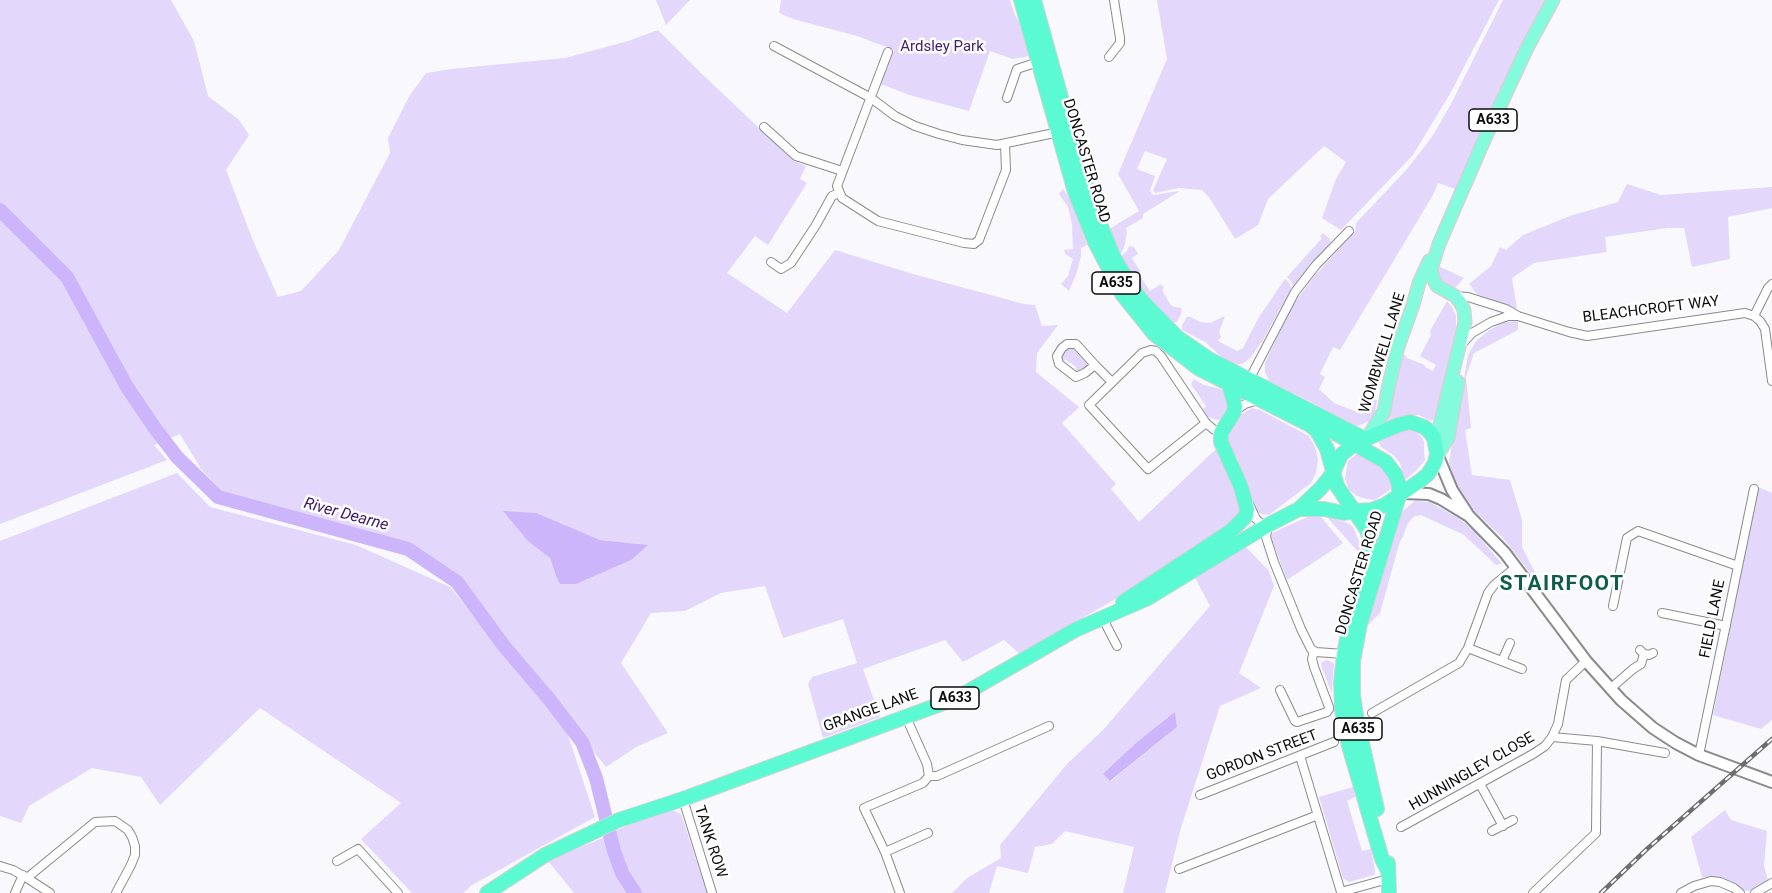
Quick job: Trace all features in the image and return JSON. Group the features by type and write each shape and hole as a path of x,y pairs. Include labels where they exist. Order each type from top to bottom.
{"highway":[{"name":"DONCASTER ROAD","path":"1021,0 1038,62 1064,131 1114,258 1131,286 1152,313 1177,337 1209,359 1249,380 1275,408 1310,425 1317,431 1327,449 1333,473"},
{"name":"DONCASTER ROAD","path":"1034,0 1083,216 1122,294 1139,317 1169,347 1198,368 1229,384 1262,393"},
{"path":"1249,380 1250,387 1275,408"},
{"path":"1221,433 1234,412 1234,400 1229,384"},
{"path":"1262,393 1362,440 1391,467 1401,495"},
{"path":"1333,473 1341,455 1362,440 1405,423 1413,423 1430,432 1437,451 1435,464 1428,474 1385,506 1372,510 1355,511"},
{"name":"A633","path":"1102,617 1118,604 1208,547 1244,519 1247,509 1241,486 1221,442 1221,433"},
{"name":"A633","path":"1299,509 1333,473"},
{"name":"A635","path":"1333,473 1340,492 1355,511"},
{"name":"DONCASTER ROAD","path":"1389,893 1388,858 1357,721 1352,676 1355,643 1360,624 1401,495"},
{"name":"GRANGE LANE","path":"486,893 545,855 619,820 683,799 808,751 957,698 1075,630 1148,598 1268,525 1299,509 1324,509 1344,513 1355,511"},
{"name":"DONCASTER ROAD","path":"1355,511 1367,530 1370,548 1350,624 1341,683 1346,732 1388,875"}],"main road":[{"name":"WOMBWELL LANE","path":"1362,440 1384,411 1398,347 1427,264 1439,244 1527,48 1553,0"},
{"name":"WOMBWELL LANE","path":"1439,244 1431,272 1434,282 1441,289"},
{"path":"1413,305 1426,290 1441,289"},
{"name":"BLEACHCROFT WAY","path":"1441,289 1455,296"},
{"path":"1455,296 1462,306 1465,322 1440,425 1437,451 1452,490 1469,516 1505,553 1586,661 1610,689 1653,728 1699,755 1772,782"},
{"path":"1401,495 1429,494 1469,516"}],"street":[{"path":"1109,57 1120,44 1114,0"},
{"path":"774,46 871,98 895,116 939,134 997,145 1064,131"},
{"path":"771,262 781,269 791,263 838,190 842,171 888,52"},
{"path":"1007,98 1017,69 1038,62"},
{"path":"764,127 781,139 796,156 842,171"},
{"path":"838,190 842,198 878,221 974,244 979,240 1006,170 1005,144"},
{"path":"1249,380 1294,292 1348,231"},
{"path":"1772,284 1754,316 1764,328 1772,381"},
{"name":"BLEACHCROFT WAY","path":"1455,296 1468,297 1569,333 1587,336 1745,313 1754,316"},
{"path":"1459,349 1472,333 1484,326 1500,318 1518,315"},
{"path":"1095,365 1085,373 1076,376 1059,364 1057,356 1067,344 1076,344 1112,382"},
{"path":"1206,423 1148,470 1089,405 1142,353 1156,351 1206,423 1221,433"},
{"path":"1234,412 1262,393"},
{"path":"1241,486 1256,519 1268,525 1266,537 1268,544 1295,615 1307,642 1314,651 1312,659 1329,707 1327,712 1294,721 1280,690"},
{"name":"FIELD LANE","path":"1699,755 1754,489"},
{"path":"1613,606 1627,538 1638,531 1738,566"},
{"path":"1372,713 1459,663 1468,648 1488,594 1494,585 1516,567"},
{"path":"1662,613 1726,626"},
{"path":"1102,617 1117,646"},
{"path":"1502,661 1510,643"},
{"path":"1468,648 1522,669"},
{"name":"DONCASTER ROAD","path":"1314,651 1344,654"},
{"path":"1610,689 1641,664 1642,652 1649,655 1653,653"},
{"name":"HUNNINGLEY CLOSE","path":"1401,826 1545,746 1558,724 1566,680 1586,661"},
{"path":"906,717 927,764 929,776"},
{"path":"900,893 885,852 864,808 923,783 929,776 938,776 1049,726"},
{"name":"HUNNINGLEY CLOSE","path":"1552,737 1598,741 1665,753"},
{"path":"1533,893 1596,833 1598,741"},
{"name":"GORDON STREET","path":"1200,795 1334,742"},
{"path":"1300,756 1339,892 1388,875"},
{"path":"1480,784 1503,826"},
{"name":"TANK ROW","path":"683,799 712,893"},
{"path":"1179,869 1318,815"},
{"path":"1492,831 1513,820"},
{"path":"15,893 25,877 96,822 115,822 128,830 135,846 135,855 131,865 116,893"},
{"path":"885,852 928,833"},
{"path":"337,861 358,849 398,893"},
{"path":"1192,864 1195,872"},
{"path":"0,866 25,877 50,893"},
{"path":"1682,893 1694,886 1711,881 1720,882 1740,893"},
{"path":"1755,893 1772,883"}],"green space":[{"path":"0,0 171,0 194,41 208,96 239,120 249,135 226,170 278,297 301,291 339,250 390,153 388,138 410,95 426,73 565,58 628,41 658,30 794,161 806,166 800,179 807,183 768,245 755,236 727,273 787,313 835,250 913,274 1035,305 1042,326 1058,325 1037,353 1036,372 1079,407 1062,423 1116,484 1111,489 1139,522 1216,449 1237,494 1240,512 1230,525 1159,574 1020,654 1004,640 963,662 945,640 863,669 880,717 823,738 808,684 812,677 857,663 843,619 783,638 765,586 721,593 685,611 651,613 621,663 668,733 636,747 606,767 457,582 409,545 221,491 201,469 180,434 154,445 167,460 0,524","holes":["569,528 600,540 647,545 555,573 550,558"]},
{"path":"656,0 690,0 666,25"},
{"name":"Ardsley Park","path":"781,0 1010,0 1022,27 1029,56 1013,59 990,51 969,111 909,95 881,84 894,50 857,36 779,13"},
{"path":"1157,0 1499,0 1451,92 1413,155 1341,230 1322,218 1336,179 1346,162 1324,146 1268,199 1258,225 1235,239 1209,197 1202,190 1179,188 1155,193 1153,190 1167,159 1145,151 1137,169 1155,176 1150,191 1153,195 1180,191 1143,214 1143,218 1126,228 1125,244 1120,254 1109,229 1139,211 1118,174 1167,59"},
{"path":"1503,0 1545,0 1510,69 1455,189 1438,183 1340,350 1333,347 1320,374 1325,377 1319,389 1334,403 1362,414 1366,405 1373,399 1377,400 1375,413 1370,421 1358,426 1350,424 1270,382 1265,373 1265,363 1289,311 1311,280 1355,231 1356,223 1407,169 1432,137"},
{"path":"1627,184 1661,195 1772,187 1772,208 1728,217 1730,259 1692,267 1684,228 1667,228 1605,237 1607,252 1534,263 1512,278 1517,309 1477,294 1469,284 1491,266 1500,247 1506,250 1523,235 1570,216 1618,202"},
{"path":"1063,189 1071,200 1087,245 1081,248 1077,272 1069,291 1061,284 1068,276 1073,259 1065,254 1064,250 1073,249 1072,224 1068,207 1059,194"},
{"path":"1323,233 1331,242 1293,287 1287,277 1322,238 1320,236"},
{"path":"1129,246 1134,247 1138,254 1132,258 1140,271 1137,279 1134,280 1121,256"},
{"path":"1438,266 1464,278 1455,288 1438,278 1435,272"},
{"path":"1140,276 1150,291 1161,284 1170,304 1182,308 1177,322 1172,323 1153,304 1138,284"},
{"path":"1285,279 1289,282 1291,289 1263,340 1244,363 1236,365 1227,362 1205,342 1182,330 1187,317 1210,323 1225,316 1219,332 1221,337 1218,341 1237,351 1243,348 1259,317"},
{"path":"1447,301 1456,316 1456,327 1435,419 1431,421 1419,415 1407,415 1381,426 1391,407 1401,354 1433,371 1436,365 1420,356 1431,335 1430,331"},
{"path":"1518,321 1518,330 1474,353 1466,377 1471,428 1465,430 1472,475 1510,480 1522,520 1522,547 1545,592 1503,538 1464,501 1454,482 1449,462 1468,355 1476,341 1488,331 1504,322"},
{"path":"1074,346 1087,361 1086,368 1077,373 1076,367 1065,359 1064,364 1061,361 1066,348"},
{"path":"1194,379 1226,393 1229,405 1222,418 1218,420 1208,417 1203,409 1206,406 1191,384"},
{"path":"1252,408 1309,436 1318,459 1316,473 1311,483 1269,515 1257,513 1228,439 1239,416"},
{"path":"1403,429 1414,431 1422,437 1425,460 1403,481 1400,477 1402,471 1400,463 1381,447 1378,441"},
{"path":"1363,453 1385,468 1394,487 1375,500 1357,496 1349,490 1345,479 1348,461 1357,454"},
{"path":"177,473 210,507 356,545 450,587 567,732 595,817 472,885 463,893 412,893 361,839 401,803 260,708 160,805 141,777 92,768 29,806 21,823 0,816 0,541"},
{"path":"1758,487 1772,493 1772,720 1761,729 1713,715"},
{"path":"1415,501 1429,502 1460,519 1475,532 1502,564 1496,565 1464,535 1421,515 1413,517 1400,541 1380,613 1367,626 1400,513"},
{"path":"1312,515 1320,516 1343,543 1287,580 1271,537 1272,533"},
{"path":"1326,516 1348,523 1353,527 1359,541 1361,555"},
{"path":"1245,546 1269,571 1274,586 1239,673 1261,688 1220,706 1180,831 1165,893 1123,893 1134,847 1065,831 1052,844 1035,847 1028,873 997,866 989,893 952,893 967,878 1001,858 1000,845 1067,764 1103,730 1210,606 1193,574","holes":["1175,713 1177,727 1111,781 1104,775 1137,742"]},
{"path":"1327,660 1334,663 1332,694 1321,665"},
{"path":"1353,787 1355,797 1347,801 1362,851 1371,849 1375,871 1374,875 1349,882 1343,878 1319,797"},
{"path":"670,809 681,814 707,893 640,893 615,848 613,832"},
{"path":"1725,810 1731,820 1767,831 1764,866 1768,880 1749,891 1742,890 1730,881 1717,877 1702,877 1691,837"},
{"path":"605,837 616,872 630,893 574,893 548,861"}],"shaded area":[{"path":"503,511 536,513 600,540 648,545 631,560 576,584 560,584 550,558 528,541"},
{"path":"1175,712 1177,727 1110,781 1103,774 1137,742"}],"waterway":[{"name":"River Dearne","path":"0,210 67,277 127,387 154,427 177,457 218,497 408,549 457,582 504,646 582,742 596,778 614,851 622,873 635,893"}],"railway":[{"path":"1601,893 1647,849 1772,739"}],"district":[{"name":"STAIRFOOT","path":"1562,585"}]}
